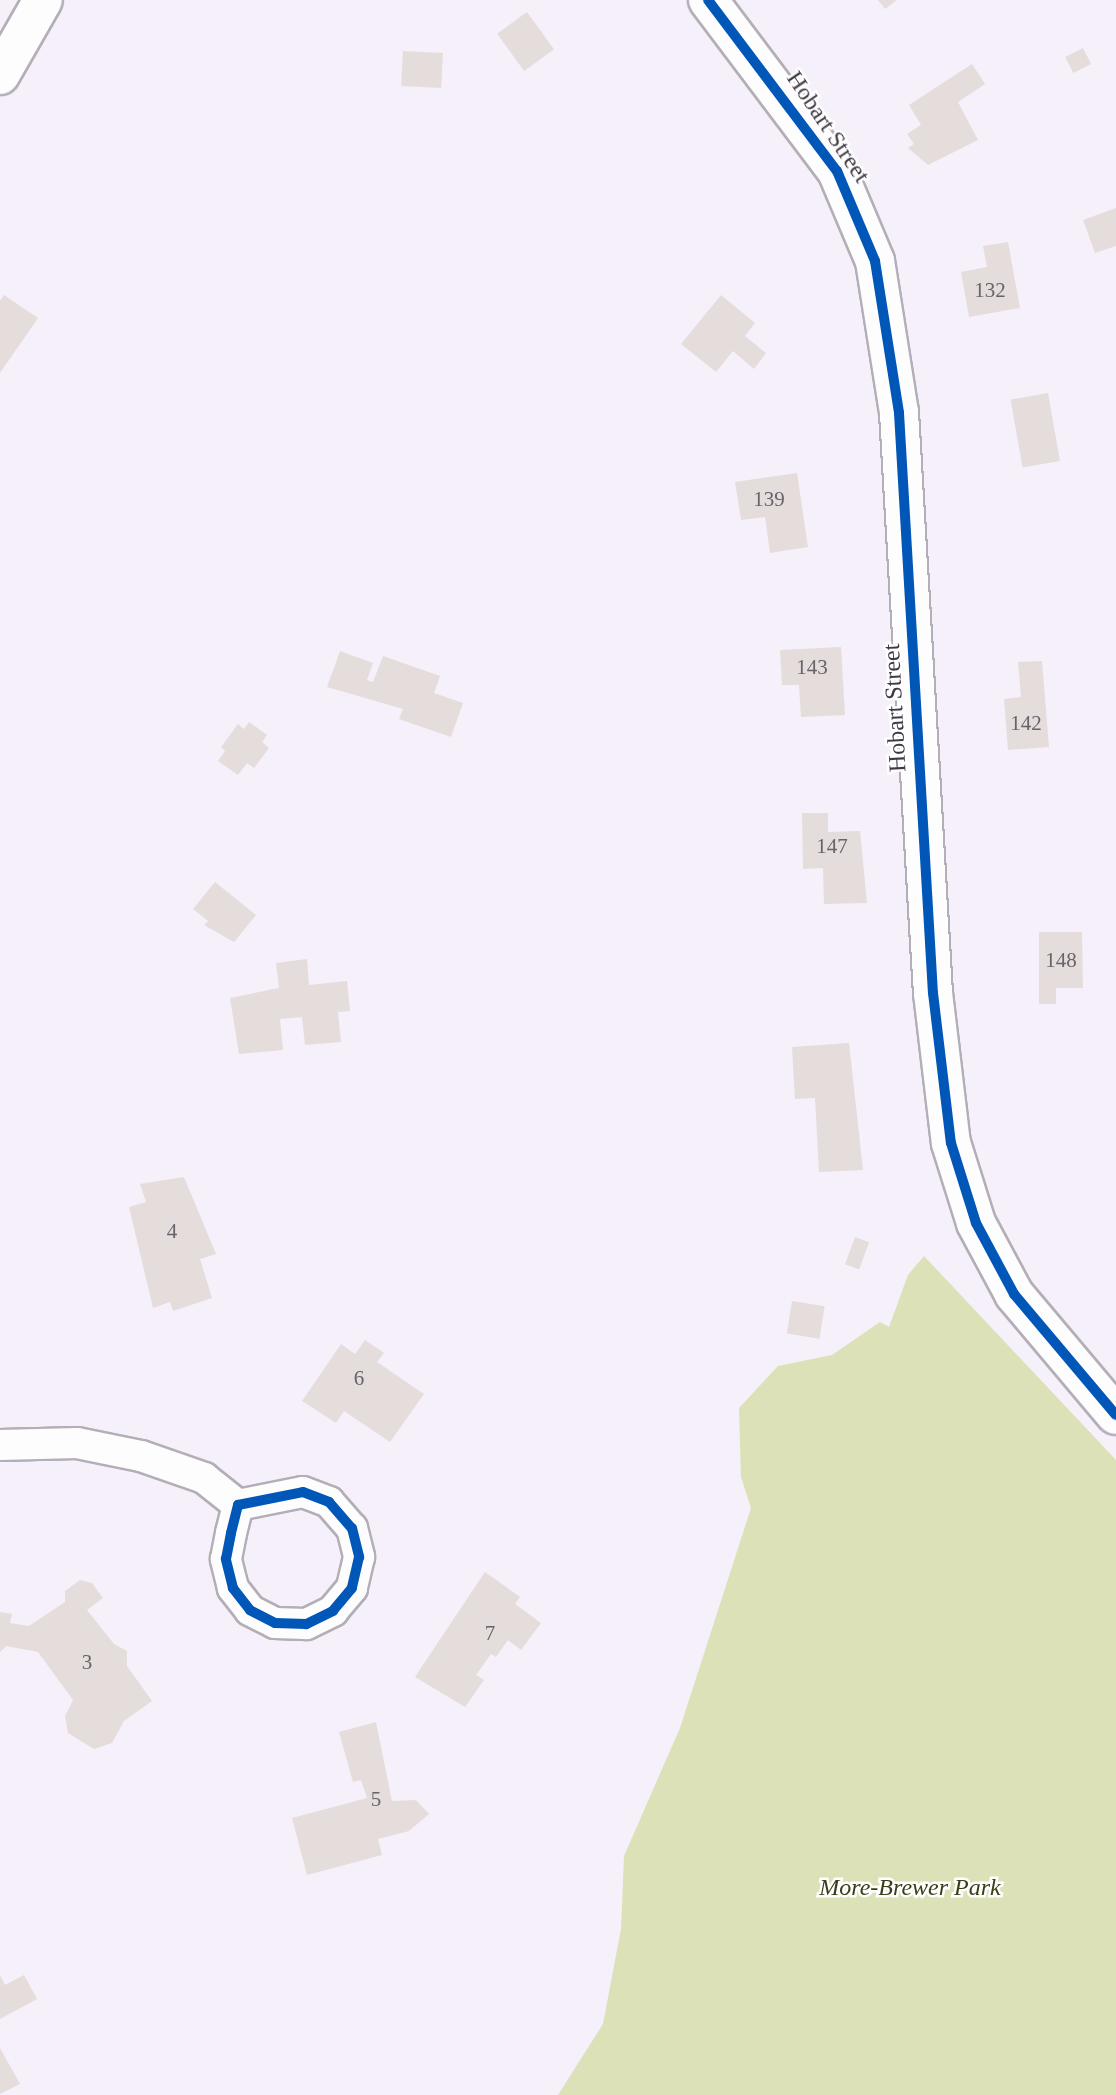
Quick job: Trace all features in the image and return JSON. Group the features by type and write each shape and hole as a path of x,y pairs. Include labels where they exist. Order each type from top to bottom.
{"street":[{"path":"0,75 43,0"},
{"name":"Hobart Street","path":"708,0 837,171 875,261 899,413 933,993 951,1143 976,1223 1014,1294 1116,1415"},
{"path":"0,1445 77,1443 141,1456 204,1478 238,1505 303,1492 329,1502 352,1528 359,1558 352,1588 333,1611 306,1624 275,1623 250,1609 233,1588 226,1559 238,1505"}],"green space":[{"name":"More-Brewer Park","path":"924,1256 1116,1460 1116,2095 558,2095 603,2024 621,1929 624,1856 680,1728 751,1508 741,1477 739,1408 778,1366 832,1355 880,1322 889,1327 908,1275"}],"building":[{"path":"878,0 897,0 885,9"},
{"path":"527,12 554,49 524,71 497,34"},
{"path":"1083,48 1091,64 1073,73 1065,57"},
{"path":"403,51 443,53 441,88 401,86"},
{"path":"972,64 985,84 958,102 978,140 928,165 908,148 914,144 907,134 921,125 909,105"},
{"path":"1116,208 1116,246 1095,253 1083,220"},
{"path":"1008,242 1020,308 969,317 961,272 987,267 983,246"},
{"path":"4,295 38,318 0,373 0,301"},
{"path":"721,295 755,323 745,336 766,353 754,369 733,351 716,372 681,344"},
{"path":"1048,393 1060,461 1023,468 1011,400"},
{"path":"797,473 808,547 770,553 765,517 741,520 735,482"},
{"path":"841,647 845,715 801,717 799,685 782,685 780,650"},
{"path":"340,651 373,663 367,680 373,682 383,656 440,676 434,693 463,703 451,737 399,719 403,709 327,687"},
{"path":"1042,661 1049,747 1008,750 1004,699 1021,697 1018,662"},
{"path":"249,722 267,735 262,742 269,748 254,768 247,763 238,775 218,761 225,751 221,747 238,724 244,729"},
{"path":"802,813 828,813 828,832 860,831 867,903 824,904 823,868 803,869"},
{"path":"215,882 256,915 234,942 204,925 208,921 193,909"},
{"path":"1039,932 1082,932 1083,988 1056,988 1056,1004 1039,1004"},
{"path":"307,959 309,985 347,981 350,1011 338,1012 341,1042 305,1045 302,1017 280,1019 283,1050 239,1054 230,998 279,988 276,963"},
{"path":"849,1043 863,1170 819,1172 815,1098 795,1099 792,1047"},
{"path":"184,1177 216,1254 200,1259 212,1298 173,1311 170,1302 153,1308 129,1207 146,1202 140,1184"},
{"path":"855,1237 869,1242 859,1269 845,1264"},
{"path":"792,1301 825,1306 819,1339 787,1334"},
{"path":"365,1340 384,1353 377,1362 424,1394 390,1442 344,1411 336,1423 302,1401 341,1344 355,1354"},
{"path":"485,1572 520,1597 515,1604 541,1623 521,1650 508,1640 496,1657 491,1654 476,1675 484,1680 465,1707 415,1677"},
{"path":"80,1580 92,1583 103,1598 87,1610 114,1644 127,1651 127,1666 152,1701 124,1721 112,1743 94,1749 68,1733 65,1716 73,1700 38,1652 6,1646 0,1652 0,1612 12,1614 10,1623 29,1626 65,1602 65,1591"},
{"path":"376,1722 392,1801 416,1800 429,1814 409,1831 378,1839 382,1855 307,1875 292,1818 367,1798 361,1780 353,1782 339,1732"},
{"path":"0,1975 5,1985 24,1975 37,1999 0,2019"},
{"path":"0,2048 20,2084 0,2094"}],"cycle path":[{"path":"708,0 837,171 875,261 899,413 933,993 951,1143 976,1223 1014,1294 1116,1415"},
{"path":"303,1492 329,1502 352,1528 359,1557 352,1588 333,1611 306,1624 275,1623 250,1610 233,1588 226,1559 231,1533 238,1505 303,1492"}]}
